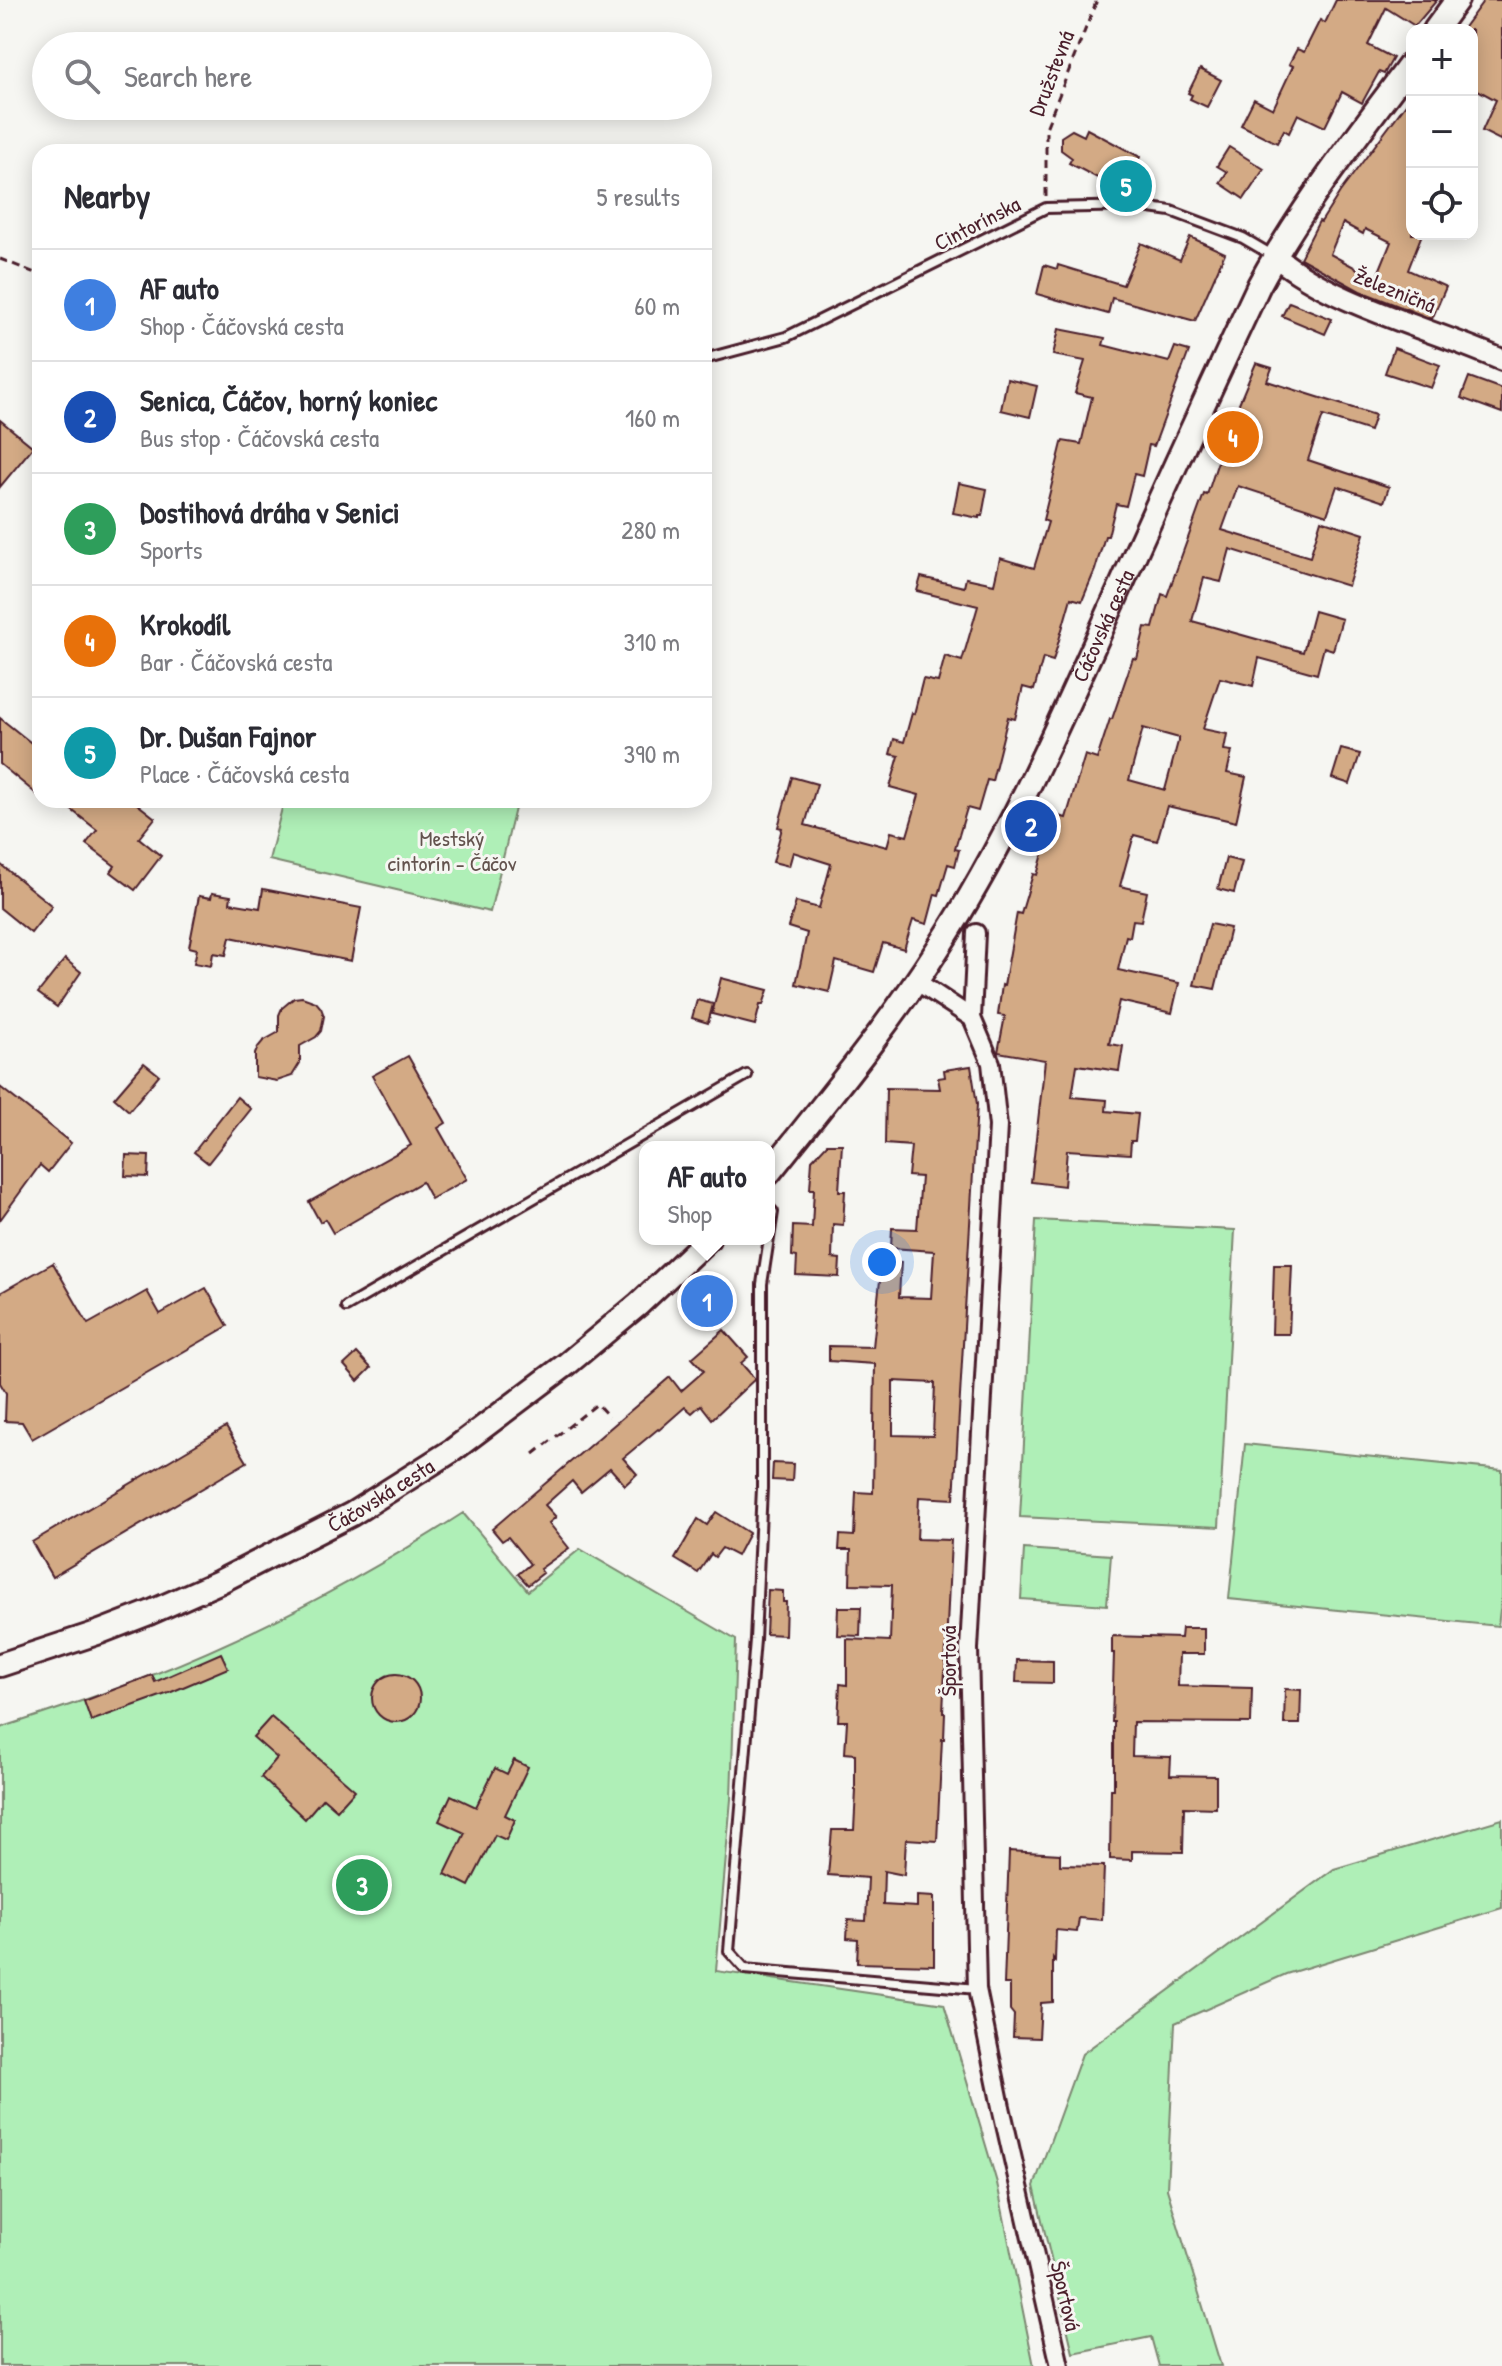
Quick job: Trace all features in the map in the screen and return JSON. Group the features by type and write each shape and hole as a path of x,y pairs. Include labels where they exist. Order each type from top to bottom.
{"main road":[{"path":"1439,24 1457,0"},
{"name":"Čáčovská cesta","path":"775,1166 843,1081 916,981 986,867 1030,784 1259,285 1329,175 1406,70"},
{"name":"Čáčovská cesta","path":"0,1665 100,1632 219,1582 352,1514 419,1473 501,1415 591,1345 702,1245"}],"street":[{"name":"Železničná","path":"1275,256 1314,281 1375,311 1502,360"},
{"path":"972,1018 976,933"},
{"path":"916,981 972,1018"},
{"name":"Športová","path":"972,1018 991,1063 998,1126 969,1649 977,1989 1060,2366"}],"lane":[{"name":"Cintorínska","path":"712,357 786,337 1046,208 1136,206 1171,211 1243,238 1275,256"},
{"path":"346,1307 747,1075"},
{"path":"768,1245 762,1284 762,1488 755,1640 729,1951 745,1969 977,1989"}],"path":[{"name":"Družstevná","path":"1046,208 1046,128 1097,0"},
{"path":"0,259 32,272"},
{"path":"534,1454 597,1404 609,1417"}],"green space":[{"name":"Mestský cintorín - Čáčov","path":"282,808 515,808 490,912 269,860"},
{"path":"1036,1220 1235,1230 1219,1527 1020,1517"},
{"path":"1245,1444 1502,1470 1502,1593 1498,1626 1229,1599"},
{"path":"463,1513 528,1591 580,1549 736,1640 731,1799 716,1971 944,2004 997,2183 1034,2366 0,2366 0,1728 132,1683 231,1641 349,1581"},
{"path":"1024,1549 1111,1555 1107,1605 1021,1599"},
{"path":"1502,1819 1502,1908 1286,1974 1175,2023 1167,2189 1221,2366 1159,2366 1151,2337 1073,2353 1034,2186 1082,2054 1334,1869"}],"building":[{"path":"1336,0 1437,0 1417,24 1386,8 1368,45 1393,58 1384,74 1379,72 1362,103 1342,92 1325,127 1298,114 1289,133 1284,130 1277,143 1241,125 1254,99 1273,109 1293,66 1289,64 1297,49 1304,52 1320,20 1325,23"},
{"path":"1484,0 1502,0 1502,141 1482,131 1496,100 1478,90 1478,24 1466,24"},
{"path":"1200,69 1221,80 1207,107 1190,99 1192,95 1188,93"},
{"path":"1406,104 1406,240 1420,240 1408,270 1446,287 1432,319 1360,291 1300,258 1321,222","holes":["1343,223 1363,234 1365,229 1391,242 1376,279 1330,254"]},
{"path":"1087,129 1140,157 1122,191 1069,163 1072,158 1061,150 1061,137 1072,130 1084,136"},
{"path":"1229,147 1264,169 1244,199 1220,183 1227,172 1217,166"},
{"path":"1190,237 1225,253 1195,321 1112,298 1108,314 1037,294 1044,265 1057,269 1058,265 1123,285 1141,243 1180,260"},
{"path":"1289,302 1332,319 1325,334 1282,316"},
{"path":"1059,329 1105,338 1103,345 1169,362 1175,347 1189,351 1154,446 1149,445 1142,476 1134,474 1126,506 1116,504 1108,536 1105,536 1082,601 1071,598 1053,661 1043,658 1034,690 1023,687 1015,719 1008,717 992,781 987,780 978,811 967,808 955,849 959,850 955,866 948,864 927,924 913,920 904,949 883,943 874,972 836,961 829,992 796,984 807,933 788,927 796,902 819,908 831,864 793,852 789,866 773,862 782,828 778,827 792,777 817,784 805,825 887,847 891,832 907,836 919,795 890,787 899,756 890,754 894,739 904,742 923,679 938,682 945,656 962,661 978,606 917,591 921,577 964,587 966,578 994,584 1000,558 1034,568 1048,522 1043,520 1062,443 1081,444 1092,397 1075,393 1085,361 1053,355"},
{"path":"1394,348 1440,365 1431,388 1385,373"},
{"path":"1256,363 1272,368 1267,381 1375,415 1370,431 1323,416 1308,460 1389,487 1384,502 1337,486 1327,515 1238,486 1222,530 1310,557 1321,520 1364,534 1348,586 1230,549 1221,582 1204,578 1192,621 1303,652 1314,611 1342,619 1333,650 1324,647 1317,674 1259,658 1253,686 1220,678 1203,729 1227,734 1224,750 1232,751 1227,773 1246,777 1236,822 1167,806 1157,841 1134,835 1120,886 1147,892 1141,921 1133,920 1118,970 1179,983 1172,1013 1119,1001 1109,1044 1123,1046 1119,1071 1077,1065 1072,1097 1107,1100 1106,1111 1138,1114 1135,1141 1131,1141 1130,1154 1067,1150 1064,1186 1031,1182 1045,1060 998,1052 1005,1016 998,1015 1002,985 1017,913 1021,914 1033,874 1037,875 1054,815 1066,818 1085,755 1097,759 1133,658 1137,659 1145,627 1153,628 1162,594 1167,596 1204,494 1207,495 1222,449 1213,446 1220,424 1229,427","holes":["1143,728 1179,738 1165,790 1129,780"]},
{"path":"1469,377 1502,389 1502,413 1461,398"},
{"path":"1007,379 1037,386 1030,417 1001,410"},
{"path":"0,420 32,448 0,487"},
{"path":"959,483 987,489 979,518 953,513"},
{"path":"0,718 32,744 32,790 0,764"},
{"path":"1341,749 1360,754 1350,784 1332,778"},
{"path":"69,808 142,808 155,818 139,838 161,856 135,890 111,872 115,866 86,844 97,830"},
{"path":"1226,858 1242,862 1234,893 1218,889"},
{"path":"0,864 52,906 31,933 0,908"},
{"path":"263,889 361,908 351,961 230,937 226,955 213,953 211,966 194,963 197,949 189,947 199,896 211,898 212,893 231,896 230,903 260,908"},
{"path":"1210,924 1230,928 1215,989 1194,985"},
{"path":"65,959 81,972 57,1007 38,993"},
{"path":"721,978 768,990 755,1025 712,1014"},
{"path":"302,997 316,1002 321,1008 324,1016 321,1031 300,1046 300,1063 292,1076 277,1081 255,1077 258,1047 279,1032 282,1008 294,998"},
{"path":"697,1000 713,1004 708,1023 692,1018"},
{"path":"408,1056 446,1123 438,1128 467,1179 431,1199 422,1182 333,1233 325,1219 320,1222 309,1202 411,1145 372,1076"},
{"path":"144,1063 159,1075 129,1111 114,1098"},
{"path":"971,1066 977,1104 954,1499 919,1497 917,1539 951,1540 937,1841 906,1839 904,1875 884,1871 883,1905 917,1907 917,1896 934,1897 934,1965 857,1963 858,1939 847,1938 848,1920 866,1921 868,1878 828,1875 832,1830 854,1830 855,1754 845,1753 847,1721 838,1721 840,1684 847,1685 847,1639 890,1641 892,1585 850,1584 851,1550 839,1550 840,1535 854,1536 856,1492 873,1493 875,1364 829,1361 829,1346 873,1347 882,1261 901,1262 899,1297 931,1298 934,1251 891,1248 892,1228 917,1229 921,1177 908,1176 911,1146 885,1144 886,1088 940,1089 938,1078 945,1077 944,1070","holes":["893,1381 935,1383 933,1436 893,1435"]},
{"path":"0,1087 71,1143 48,1172 40,1165 0,1220"},
{"path":"237,1097 251,1109 208,1163 194,1152"},
{"path":"827,1144 842,1144 839,1191 845,1191 843,1225 833,1224 832,1258 840,1259 839,1277 796,1275 797,1257 792,1256 793,1226 812,1227 812,1160"},
{"path":"126,1155 149,1156 148,1177 125,1176"},
{"path":"53,1263 88,1324 147,1291 160,1314 206,1288 228,1326 32,1439 22,1422 5,1421 6,1393 0,1383 0,1293"},
{"path":"1274,1265 1292,1265 1289,1334 1272,1334"},
{"path":"724,1330 748,1357 741,1363 755,1379 712,1419 701,1405 692,1413 685,1407 658,1429 623,1458 637,1474 625,1485 610,1468 581,1492 572,1481 545,1505 556,1517 549,1523 569,1548 540,1569 543,1573 528,1585 518,1574 530,1564 508,1537 502,1541 492,1529 670,1377 681,1391 704,1371 692,1358"},
{"path":"357,1353 371,1368 358,1381 344,1365"},
{"path":"226,1427 247,1462 52,1577 32,1542"},
{"path":"773,1463 793,1464 792,1481 772,1480"},
{"path":"716,1512 749,1533 737,1556 722,1548 715,1557 711,1554 698,1573 675,1559 698,1519 707,1525"},
{"path":"768,1590 783,1591 783,1602 786,1602 785,1635 766,1634"},
{"path":"838,1607 861,1607 860,1636 837,1635"},
{"path":"1182,1628 1204,1628 1204,1654 1179,1654 1178,1686 1252,1688 1251,1723 1133,1722 1132,1756 1171,1757 1170,1775 1216,1776 1216,1808 1184,1807 1183,1852 1132,1851 1132,1860 1110,1859 1111,1789 1114,1789 1112,1636 1181,1638"},
{"path":"221,1653 228,1668 91,1721 84,1701 152,1675 155,1682"},
{"path":"1017,1660 1053,1661 1053,1683 1016,1682"},
{"path":"396,1674 413,1681 420,1698 413,1715 396,1722 379,1715 372,1698 379,1681"},
{"path":"1285,1689 1301,1690 1300,1724 1284,1724"},
{"path":"271,1717 355,1790 337,1810 323,1798 305,1819 261,1777 277,1758 253,1737"},
{"path":"514,1760 528,1767 505,1815 515,1820 506,1840 495,1835 469,1886 445,1874 465,1833 439,1821 451,1795 476,1807 495,1768 507,1774"},
{"path":"1009,1851 1060,1854 1060,1865 1104,1866 1102,1920 1079,1918 1077,1932 1056,1930 1053,2002 1041,2003 1039,2038 1013,2037 1010,1984 1004,1984"}],"place":[{"name":"Dr. Dušan Fajnor","path":"1126,186"},
{"name":"Krokodíl","path":"1233,437"},
{"name":"Senica, Čáčov, horný koniec","path":"1031,826"},
{"name":"AF auto","path":"707,1301"},
{"name":"Dostihová dráha v Senici","path":"362,1885"}]}
